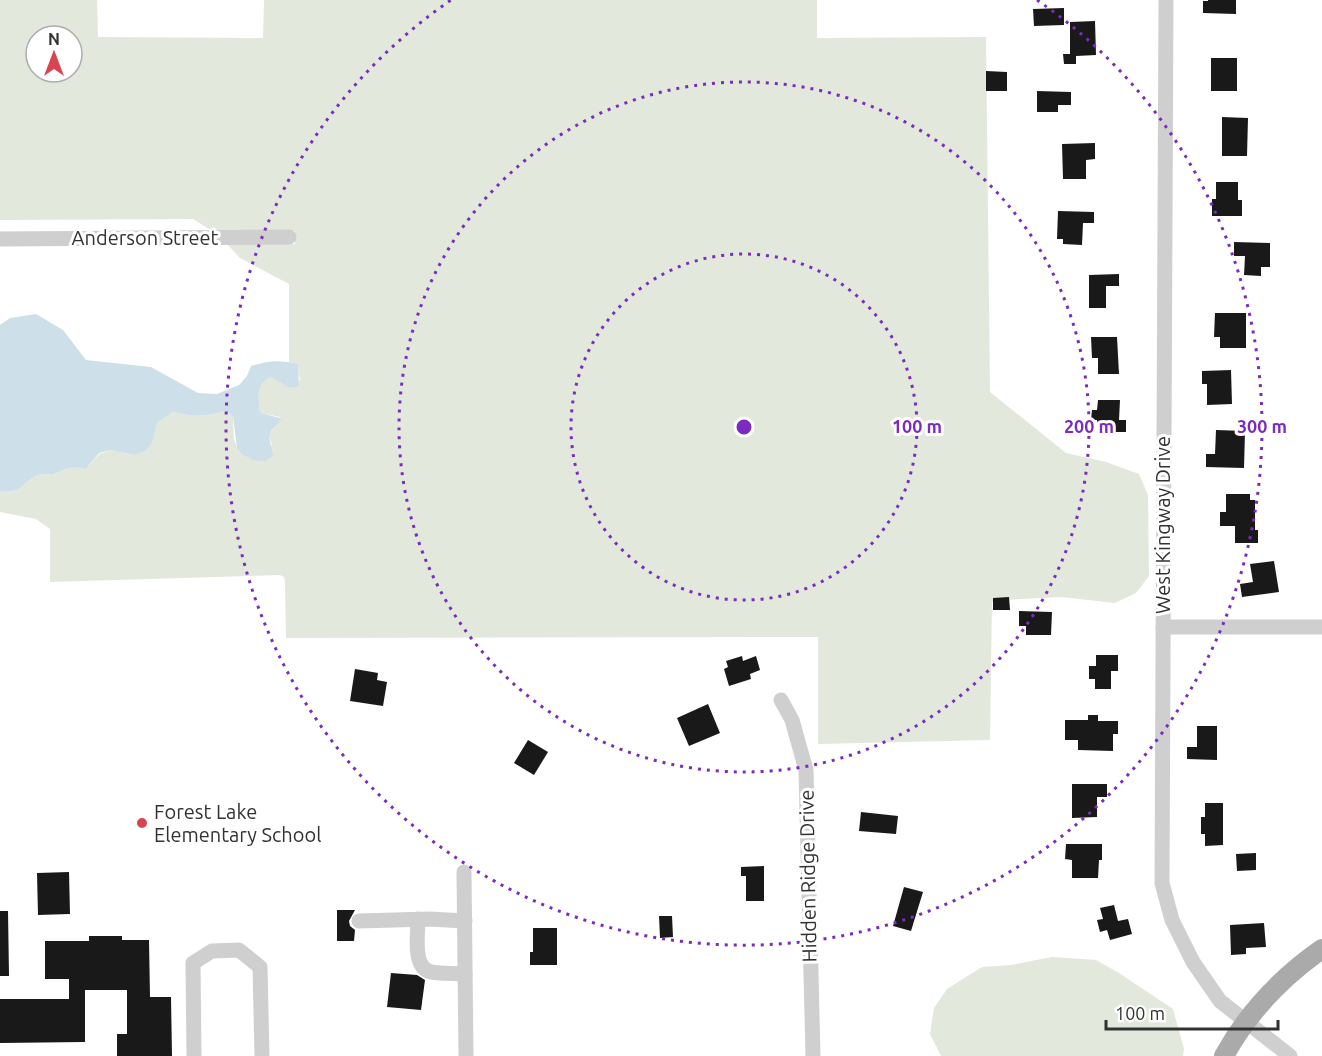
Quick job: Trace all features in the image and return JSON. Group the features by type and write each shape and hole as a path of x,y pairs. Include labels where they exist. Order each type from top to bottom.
{"main road":[{"path":"1224,1056 1265,999 1286,977 1322,949"}],"street":[{"name":"West Kingway Drive","path":"1166,0 1162,884 1172,920 1193,962 1220,1001 1290,1056"},
{"name":"Anderson Street","path":"0,239 289,237"},
{"path":"1163,627 1322,627"},
{"name":"Hidden Ridge Drive","path":"781,700 792,720 806,770 813,1056"},
{"path":"464,872 466,1056"},
{"path":"359,921 418,919 465,921"},
{"path":"418,919 418,954 423,968 429,972 465,974"},
{"path":"194,1056 193,963 212,951 239,950 260,967 262,1056"}],"shaded area":[{"path":"0,0 97,0 98,37 263,38 264,0 817,0 817,38 986,37 990,392 1066,453 1106,462 1139,474 1148,495 1149,576 1136,593 1115,603 1061,597 992,602 990,740 818,744 818,637 286,638 285,581 280,575 50,582 50,529 36,519 0,512 0,491 15,490 38,475 53,474 72,468 86,469 99,454 110,450 134,455 157,423 173,412 199,416 226,411 233,416 237,447 252,460 272,445 269,436 280,417 261,413 259,409 260,388 270,377 278,379 283,385 300,380 299,364 289,362 289,284 240,258 227,244 295,244 295,231 212,231 193,219 0,220"},
{"path":"1052,957 1096,960 1173,1009 1184,1049 1183,1056 941,1056 930,1034 934,1008 947,989 982,967 1011,965"}],"water":[{"path":"36,314 63,330 86,360 151,367 198,393 217,394 239,385 247,376 251,366 275,361 299,364 298,387 286,386 270,377 260,388 259,409 261,413 281,420 269,436 273,456 265,461 252,460 242,454 237,448 233,416 226,411 199,416 173,412 157,423 152,443 145,451 134,455 110,450 99,453 86,469 72,468 53,474 38,475 15,490 0,491 0,325 10,318"}],"building":[{"path":"1236,0 1236,14 1203,13 1203,1"},
{"path":"1064,8 1064,25 1034,26 1033,9"},
{"path":"1095,21 1096,55 1076,56 1076,64 1064,64 1063,54 1070,54 1070,22"},
{"path":"1211,58 1237,58 1237,91 1211,91"},
{"path":"986,71 1007,72 1007,91 986,91"},
{"path":"1037,91 1071,92 1071,105 1058,105 1058,112 1037,112"},
{"path":"1222,117 1248,118 1247,156 1222,156"},
{"path":"1095,143 1095,159 1086,160 1086,179 1063,179 1062,144"},
{"path":"1216,182 1238,182 1238,200 1242,200 1242,216 1212,216 1212,199 1216,199"},
{"path":"1058,211 1094,212 1094,223 1083,223 1082,245 1063,244 1063,239 1057,239"},
{"path":"1234,242 1270,243 1270,267 1261,267 1261,276 1244,275 1245,256 1234,256"},
{"path":"1119,274 1119,286 1106,286 1106,308 1089,308 1089,275"},
{"path":"1215,313 1246,313 1246,348 1220,348 1220,337 1214,337"},
{"path":"1091,337 1117,337 1119,374 1098,374 1098,358 1092,358"},
{"path":"1231,370 1232,404 1207,405 1207,384 1202,384 1202,371"},
{"path":"1098,400 1120,400 1119,420 1126,420 1126,432 1097,432 1097,420 1091,420 1092,410 1097,410"},
{"path":"1216,430 1245,431 1244,468 1206,467 1206,454 1215,454"},
{"path":"1226,494 1250,494 1250,500 1255,500 1255,530 1258,530 1258,543 1235,543 1235,526 1220,526 1220,512 1226,512"},
{"path":"1274,561 1279,592 1242,597 1240,584 1253,582 1250,564"},
{"path":"1009,597 1010,610 993,610 993,598"},
{"path":"1019,611 1052,612 1051,635 1026,635 1026,626 1019,626"},
{"path":"1096,655 1118,655 1118,671 1111,671 1111,689 1095,689 1095,679 1089,679 1089,666 1096,666"},
{"path":"742,656 743,661 756,656 760,670 750,674 751,679 729,686 724,669 728,667 726,661"},
{"path":"355,669 378,673 377,680 387,682 383,706 350,701"},
{"path":"708,704 720,733 689,746 677,718"},
{"path":"1088,715 1098,715 1098,721 1118,721 1118,734 1113,734 1113,751 1078,750 1078,740 1065,740 1065,720 1088,720"},
{"path":"1197,726 1217,726 1217,760 1187,759 1187,747 1197,747"},
{"path":"528,740 548,752 534,775 514,763"},
{"path":"1072,784 1107,784 1107,797 1097,797 1097,817 1072,818"},
{"path":"1205,803 1223,803 1223,845 1205,846 1205,834 1201,834 1201,817 1205,817"},
{"path":"861,812 898,816 896,834 859,831"},
{"path":"1066,844 1102,844 1102,860 1099,860 1098,878 1072,878 1072,860 1065,859"},
{"path":"1256,853 1256,870 1237,871 1236,854"},
{"path":"764,866 764,901 746,901 746,876 741,876 741,867"},
{"path":"69,872 70,914 38,915 37,873"},
{"path":"904,887 923,892 911,931 893,926"},
{"path":"1114,905 1118,921 1128,919 1132,934 1110,940 1107,930 1100,932 1097,920 1103,919 1100,908"},
{"path":"337,910 355,910 349,921 350,926 355,930 354,941 337,941"},
{"path":"0,911 8,911 9,976 0,976"},
{"path":"659,916 672,916 673,937 660,938"},
{"path":"1264,923 1266,947 1246,948 1246,954 1231,955 1230,925"},
{"path":"533,928 557,928 557,965 530,965 530,952 533,952"},
{"path":"89,936 122,936 122,940 149,940 150,997 171,997 172,1056 117,1056 117,1034 127,1034 127,990 85,990 85,1042 0,1043 0,999 69,999 69,979 45,979 45,941 89,941"},
{"path":"391,973 417,975 425,980 421,1010 387,1007"}],"place":[{"name":"Forest Lake Elementary School","path":"142,823"}]}
